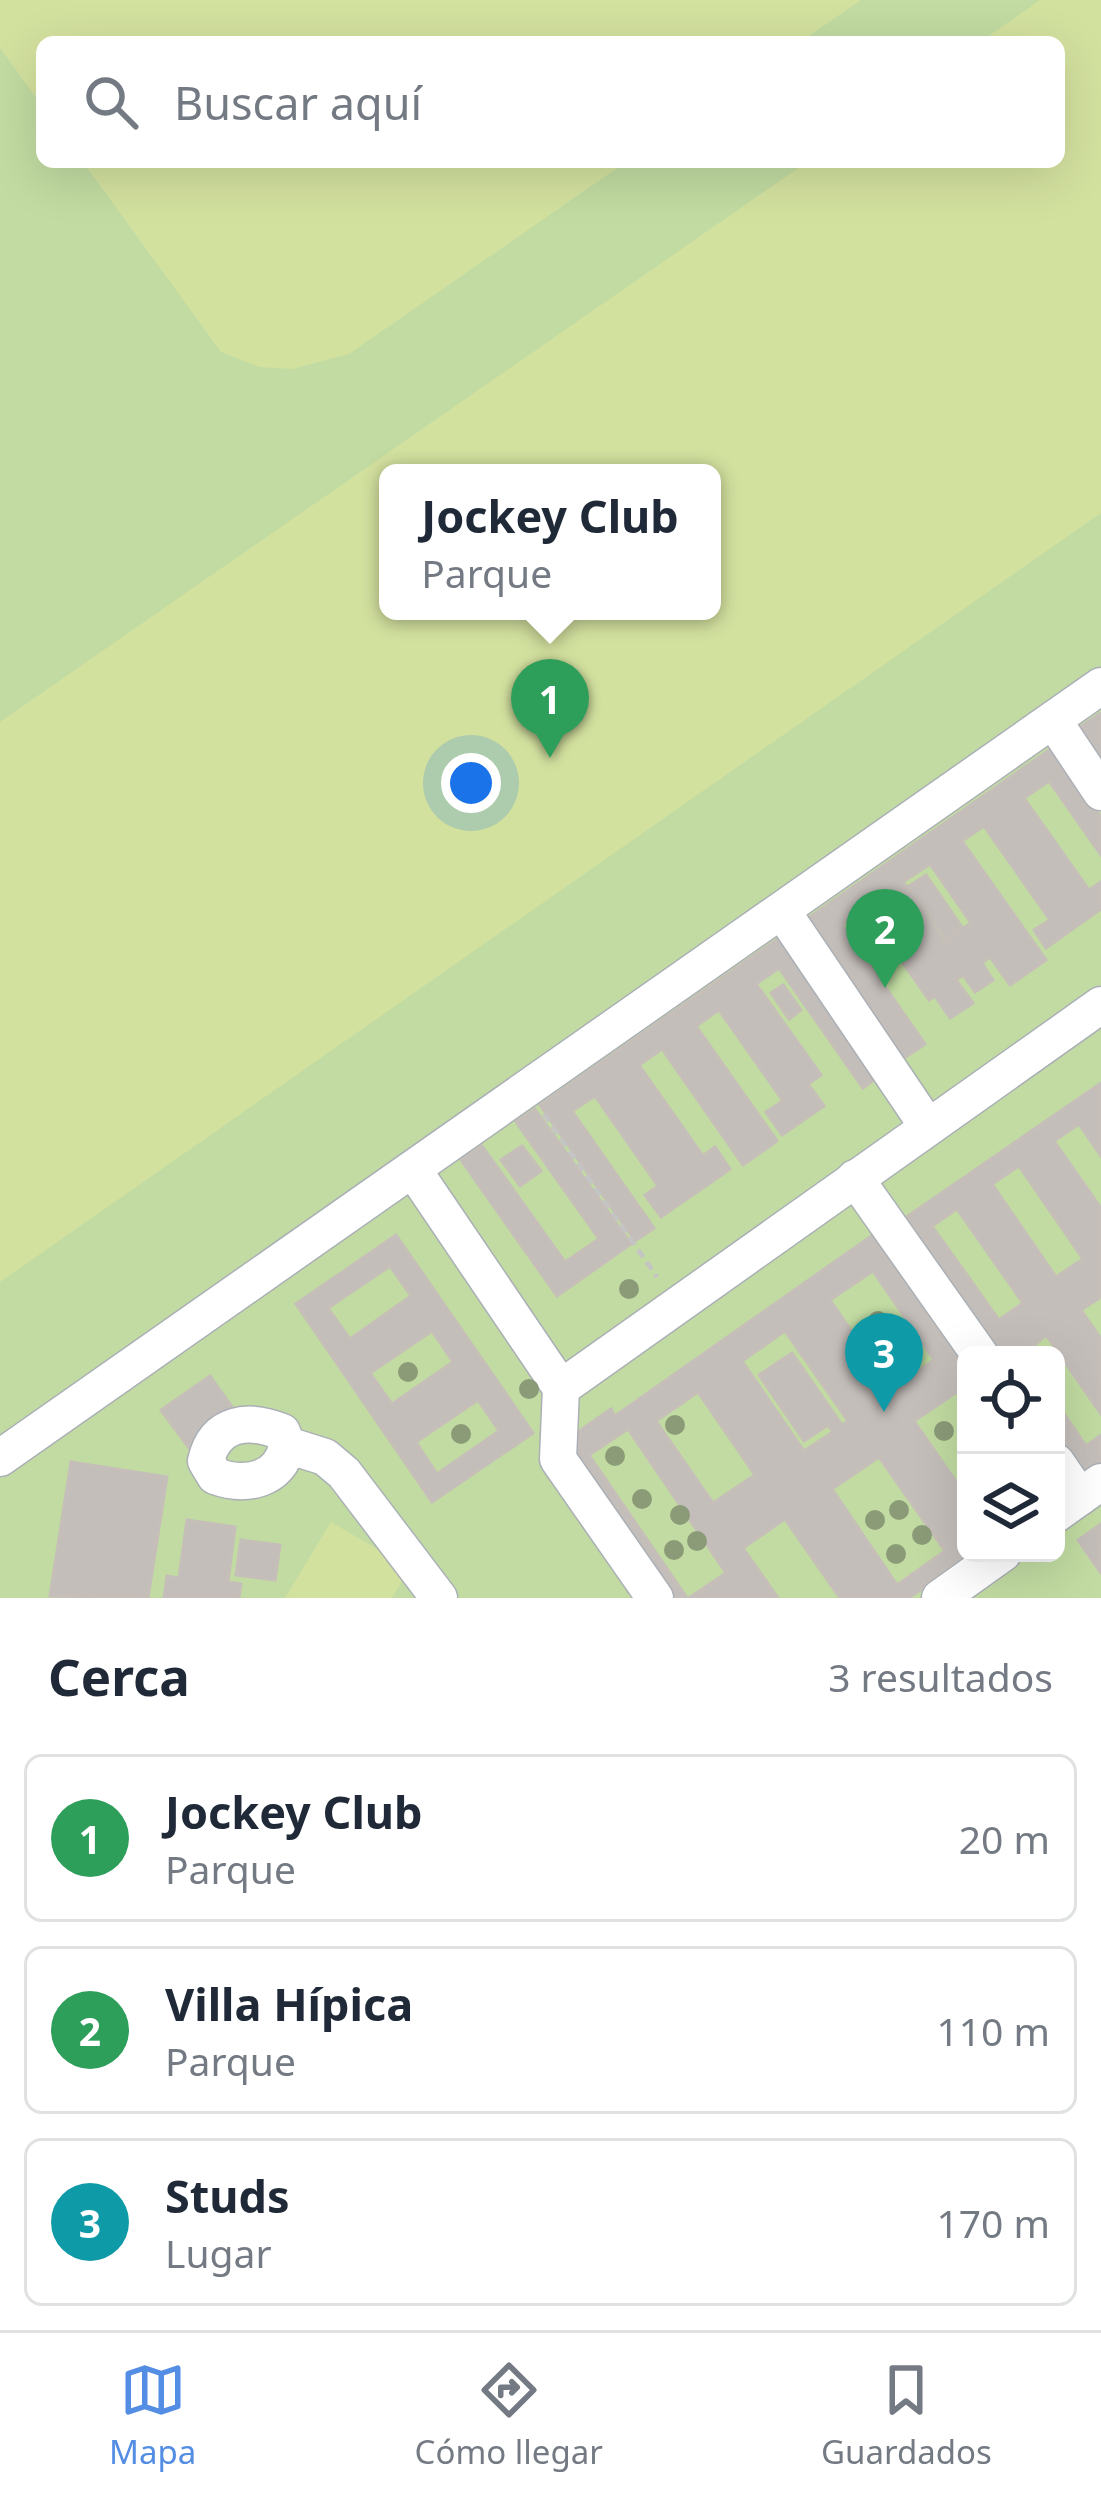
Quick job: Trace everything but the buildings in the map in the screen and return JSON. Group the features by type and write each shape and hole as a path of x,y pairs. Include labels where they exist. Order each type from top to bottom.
{"lane":[{"path":"0,1458 1101,686"},
{"path":"1053,720 1101,792"},
{"path":"782,911 928,1127"},
{"path":"561,1388 1101,1005"},
{"path":"414,1171 561,1388 558,1459 655,1598"},
{"path":"855,1178 974,1346"},
{"path":"287,1445 325,1457 344,1473 439,1598"},
{"path":"940,1598 990,1562"}],"path":[{"path":"526,1090 676,1305"}],"green space":[{"path":"0,0 1101,0 1101,1598 0,1598"},
{"path":"0,0 861,0 809,36 36,36 36,98 0,48"},
{"path":"1040,0 1101,0 1101,513 0,1282 0,722 798,168 1065,168 1065,36 989,36"},
{"path":"87,168 617,168 349,354 292,369 259,367 221,352"},
{"path":"331,1522 410,1568 392,1598 285,1598"}],"place":[{"name":"Jockey Club","path":"550,758"},
{"name":"Villa Hípica","path":"885,988"},
{"name":"Studs","path":"884,1412"}]}
